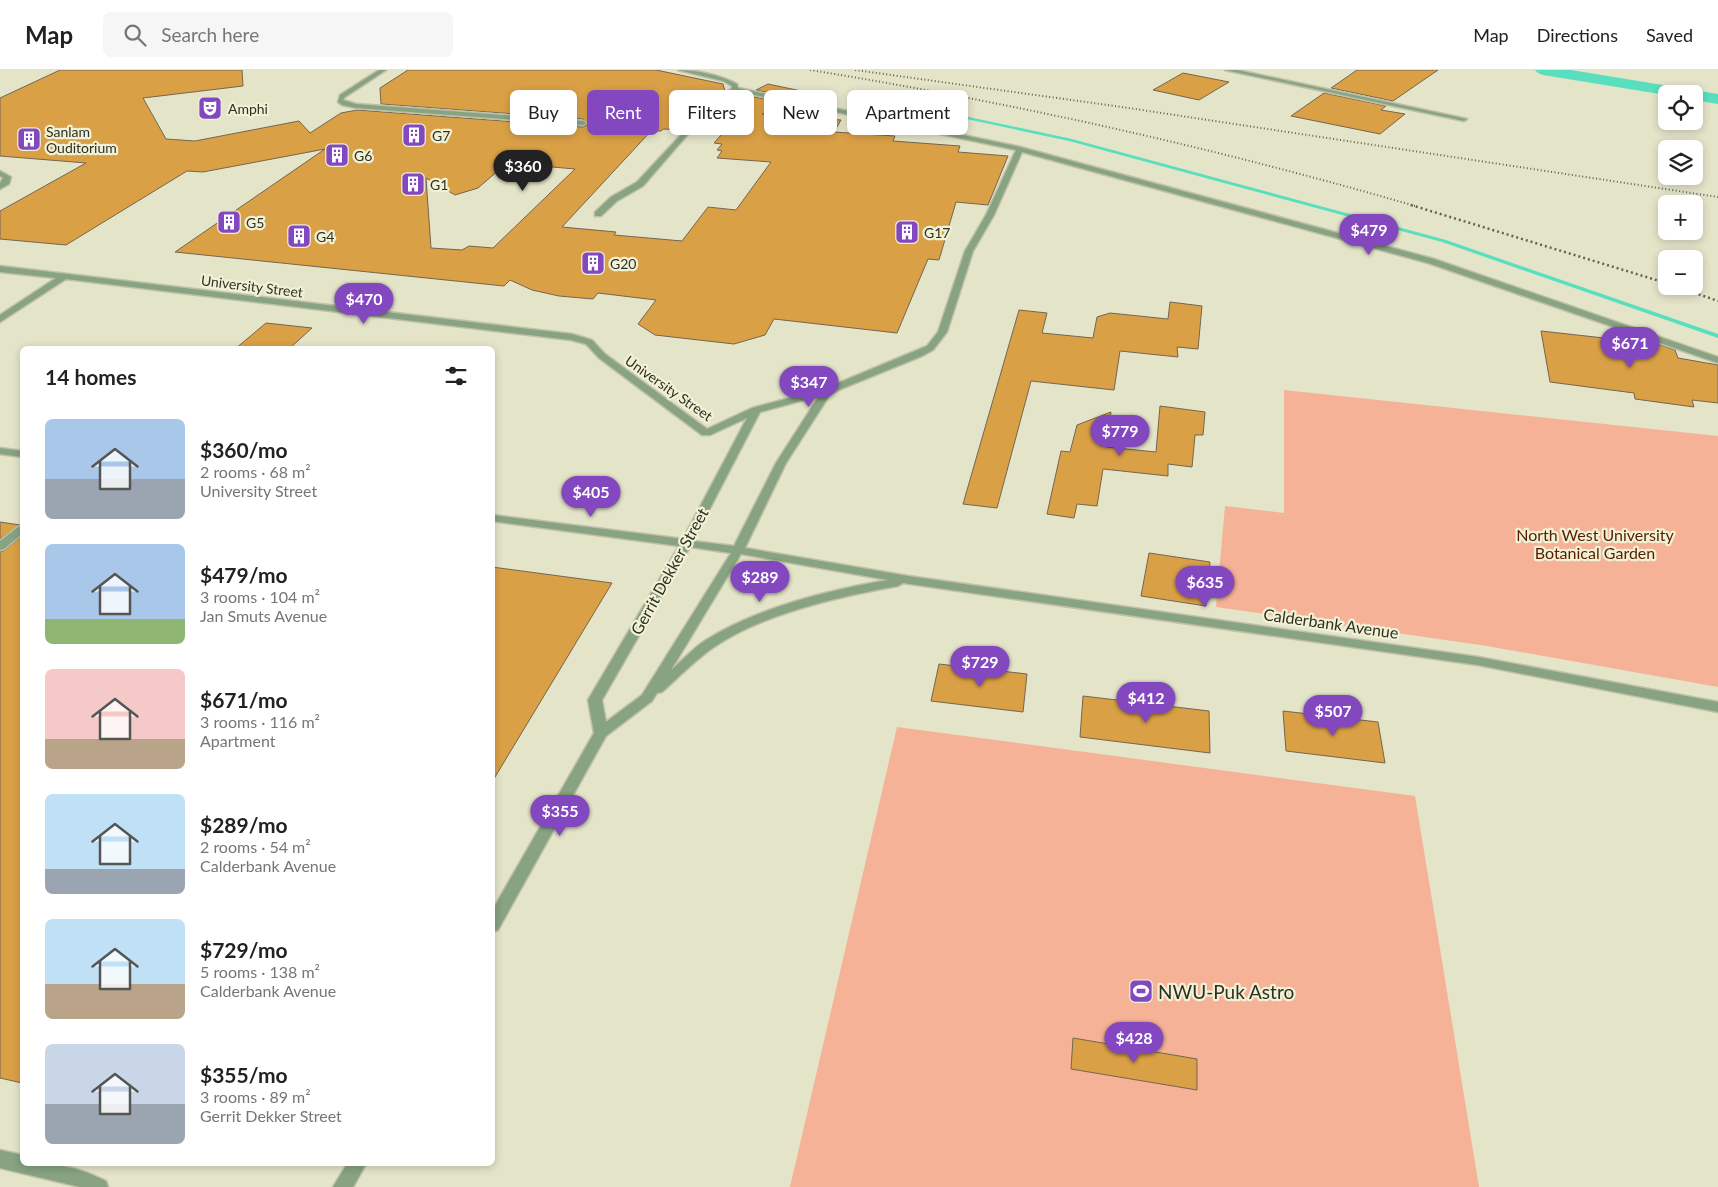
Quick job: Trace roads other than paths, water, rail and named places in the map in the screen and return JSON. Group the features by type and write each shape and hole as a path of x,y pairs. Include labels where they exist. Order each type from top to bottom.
{"street":[{"path":"382,70 342,96 340,101 344,104 356,106 583,123"},
{"path":"681,70 725,80 735,86 735,89 1020,149 1431,261 1718,360"},
{"path":"1228,70 1464,119"},
{"path":"598,214 614,200 640,184 693,125 735,89"},
{"name":"University Street","path":"0,270 572,337 589,342 602,356 706,433 756,410 827,391 930,348 942,332 969,251 990,215 1020,149"},
{"path":"0,174 7,178 6,182 0,187"},
{"path":"0,319 64,277"},
{"path":"495,921 601,733 647,698 738,550 781,463 827,391"},
{"name":"Gerrit Dekker Street","path":"601,733 595,700 686,544 756,410"},
{"path":"0,451 20,454"},
{"name":"Calderbank Avenue","path":"495,518 738,550 908,580 1478,661 1718,707"},
{"path":"0,547 20,530"},
{"name":"Calderbank Avenue","path":"647,698 709,644 753,620 852,590 908,580"},
{"path":"0,1159 20,1164"},
{"path":"31,1166 79,1177 99,1187"},
{"path":"342,1187 356,1166"}],"waterway":[{"path":"1543,70 1658,89"},
{"path":"1703,96 1718,99"},
{"path":"968,118 1070,140 1444,241 1718,336"}],"railway":[{"path":"810,70 963,97 1115,129 1265,165 1415,206"},
{"path":"855,70 1122,107 1718,197"},
{"path":"1411,205 1658,281"},
{"path":"1701,295 1718,301"}],"place":[{"name":"Amphi","path":"210,108"},
{"name":"G7","path":"414,135"},
{"name":"Sanlam Ouditorium","path":"29,139"},
{"name":"G6","path":"337,155"},
{"name":"G1","path":"413,184"},
{"name":"G5","path":"229,222"},
{"name":"G17","path":"907,232"},
{"name":"G4","path":"299,236"},
{"name":"G20","path":"593,263"},
{"name":"NWU-Puk Astro","path":"1141,991"}],"park label":[{"name":"North West University Botanical Garden","path":"1595,543"}]}
